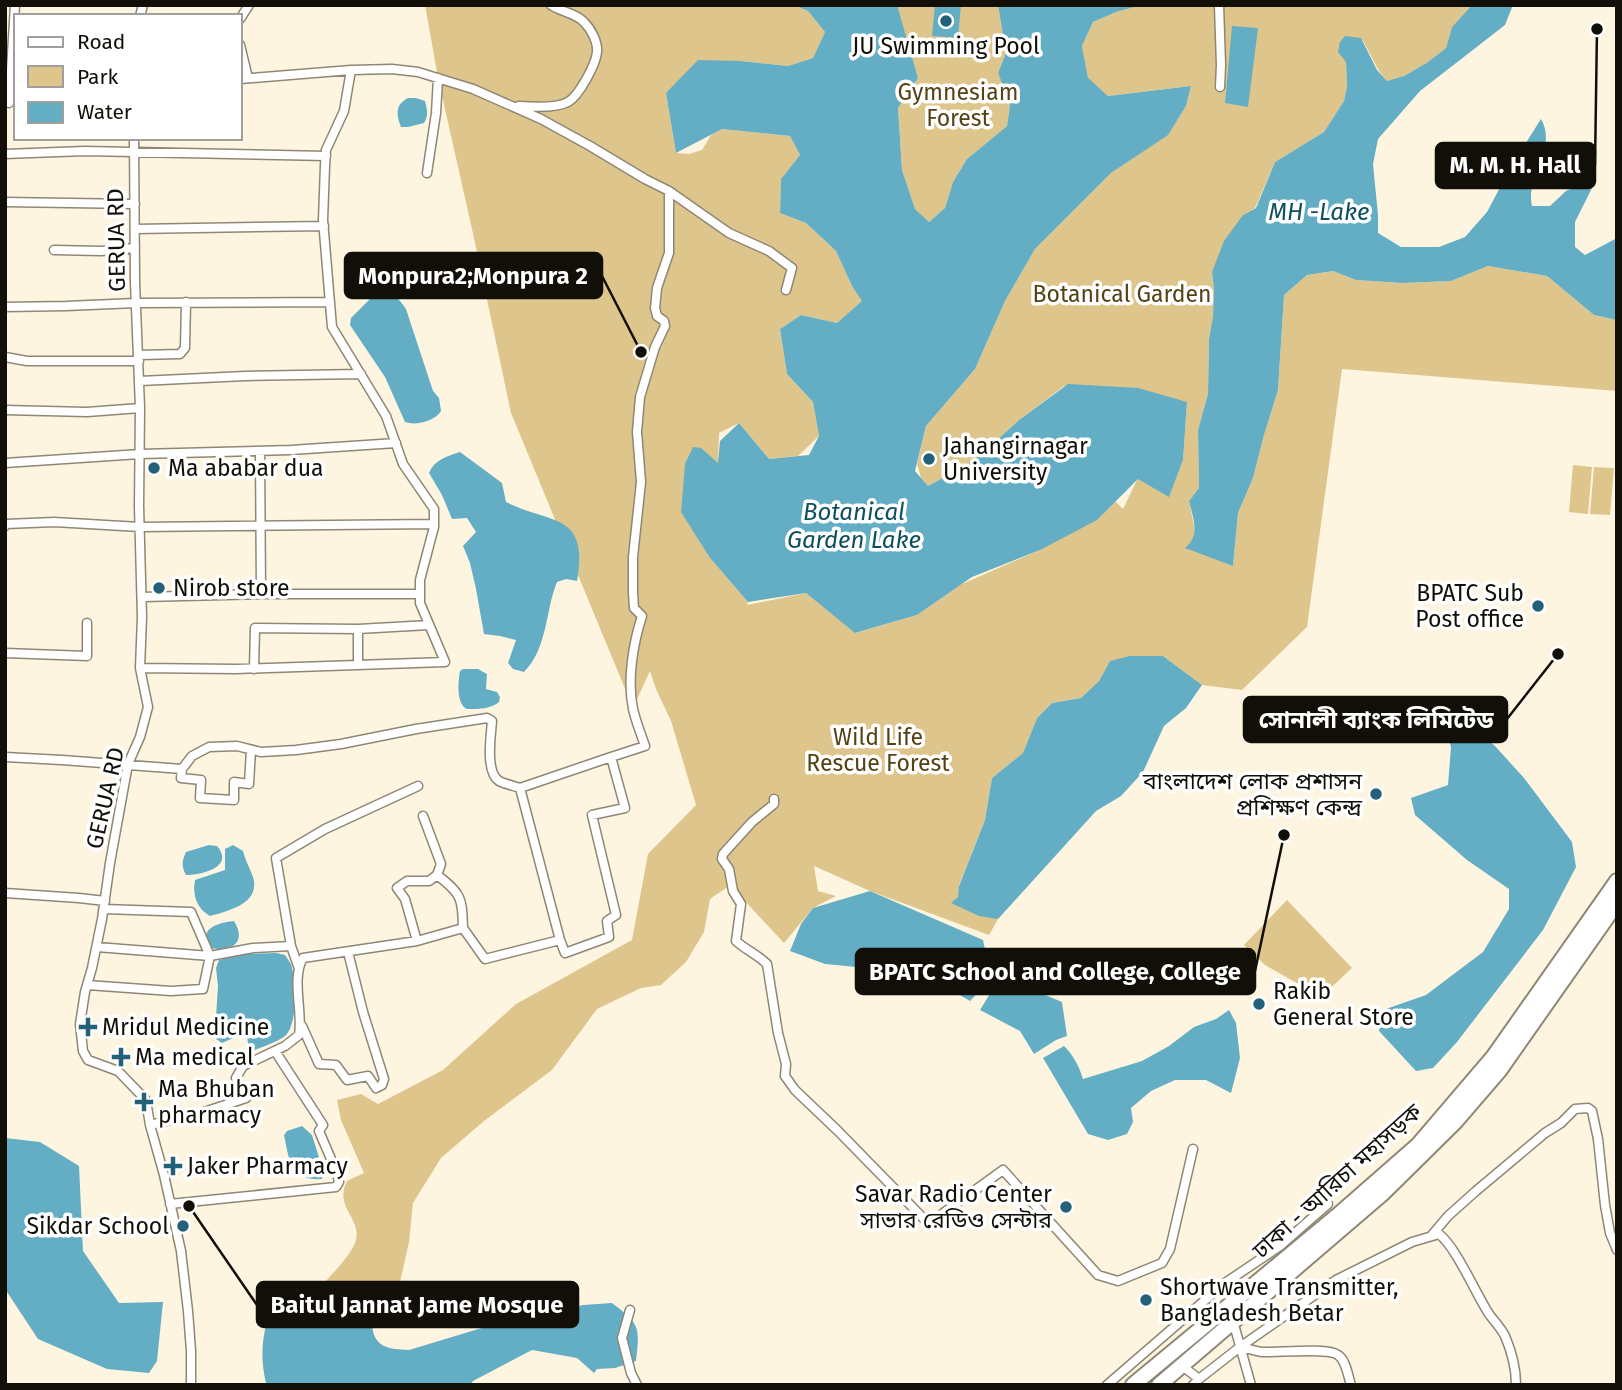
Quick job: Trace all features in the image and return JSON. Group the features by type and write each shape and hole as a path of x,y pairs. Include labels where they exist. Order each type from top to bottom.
{"highway":[{"name":"ঢাকা - আরিচা মহাসড়ক","path":"1133,1385 1337,1216 1418,1145 1494,1056 1617,881"},
{"name":"ঢাকা - আরিচা মহাসড়ক","path":"1159,1385 1382,1194 1456,1121 1499,1071 1617,904"}],"street":[{"path":"513,106 566,104 576,96 594,63 596,43 585,23 551,5"},
{"path":"1219,5 1220,87"},
{"path":"10,103 14,25"},
{"path":"244,78 392,69 418,72 473,89 541,119 669,191 729,233 769,251 792,268 786,290"},
{"path":"140,668 254,669 445,662 420,603 420,580 434,524 434,509 403,464 386,416 332,327 324,226 326,150 344,111 351,71"},
{"path":"427,173 438,78"},
{"name":"GERUA RD","path":"134,140 140,408 140,668 148,707 140,737 128,764 97,947 80,1024 83,1051 88,1060 118,1071 146,1100 181,1251 189,1324 191,1385"},
{"path":"5,154 135,152 326,156"},
{"path":"251,750 249,784 234,782 234,800 200,798 201,780 181,778 182,769 192,756 209,747 237,746 261,752 296,750 487,718 492,721 490,764 493,774 498,780 520,788 645,747 633,708 631,662 642,616 634,608 633,593 633,557 641,482 637,432 640,397 655,348 665,326 664,321 657,316 655,308 657,288 669,253 669,191"},
{"path":"5,202 135,204"},
{"path":"135,229 324,226"},
{"path":"54,250 101,251 135,248"},
{"path":"5,307 186,302 330,302"},
{"path":"5,357 27,360 139,358 180,354 185,348 186,302"},
{"path":"139,381 360,374"},
{"path":"5,410 87,412 140,408"},
{"path":"5,463 396,443"},
{"path":"260,451 261,594"},
{"path":"5,526 54,522 140,527 434,524"},
{"path":"142,597 420,594"},
{"path":"5,653 87,656 87,623"},
{"path":"254,669 254,628 358,629 429,625"},
{"path":"358,629 358,666"},
{"path":"5,757 182,769"},
{"path":"520,788 565,953 609,937 607,921 616,915 592,815 625,808 611,757"},
{"path":"150,1125 246,1098 236,1078 243,1066 285,1046 299,1035 301,1023 298,966 291,946 276,858 325,829 418,786"},
{"path":"774,799 774,804 752,822 723,854 722,859 729,869 733,891 741,904 736,942 767,964 786,1064 785,1076 795,1090 925,1220 932,1222 1003,1170 1098,1275 1118,1281 1162,1263 1170,1249 1193,1149"},
{"path":"417,942 405,899 397,888 407,881 429,881 437,875 441,864 423,816"},
{"path":"437,875 458,893 462,905 463,928 485,959 560,940"},
{"path":"5,893 79,898 104,905 191,912 210,956 203,989 171,991 87,985"},
{"path":"298,966 303,958 417,942 463,928"},
{"path":"97,947 210,956 253,948 291,946"},
{"path":"301,1023 319,1064 337,1065 347,1080 368,1076 376,1088 384,1083 348,952"},
{"path":"170,1203 335,1188 339,1182 320,1131 323,1125 275,1051"},
{"path":"1432,1235 1448,1216 1545,1133 1561,1123 1575,1109 1588,1108 1592,1111 1598,1139 1610,1233 1617,1250"},
{"path":"1107,1385 1225,1283 1280,1246 1328,1204"},
{"path":"1181,1365 1200,1383 1240,1347 1336,1280 1412,1242 1439,1234 1505,1336 1516,1385"},
{"path":"630,1310 622,1338 637,1385"},
{"path":"1233,1321 1251,1385"},
{"path":"1240,1347 1257,1352 1314,1351 1339,1355 1351,1385"}],"green space":[{"path":"425,5 794,5 808,11 825,32 813,58 788,66 741,61 666,93 676,153 689,154 702,150 711,135 722,129 790,136 800,155 781,179 780,213 806,223 836,251 852,286 863,301 837,323 801,315 780,329 787,374 813,402 819,436 798,456 769,459 739,423 719,433 710,558 748,602 747,605 806,593 856,633 917,615 962,584 1040,550 1115,501 1123,509 1138,478 1169,496 1183,460 1187,402 1064,386 1019,420 974,461 928,486 921,478 917,464 926,426 975,369 1005,301 1035,249 1111,173 1168,134 1186,106 1191,86 1108,96 1088,79 1082,46 1093,22 1142,5 1472,5 1452,27 1446,48 1402,77 1387,81 1361,38 1346,62 1347,86 1344,101 1324,132 1275,162 1255,208 1243,215 1212,272 1214,289 1209,339 1208,394 1198,430 1199,488 1189,501 1195,530 1193,542 1233,566 1238,513 1253,478 1278,390 1284,295 1307,275 1333,271 1356,280 1402,283 1451,281 1488,266 1547,276 1594,315 1617,320 1617,391 1342,369 1307,627 1242,690 1202,685 1163,656 1110,661 1099,681 1081,698 1052,703 1037,718 1023,753 992,778 985,820 959,885 959,897 998,919 989,935 870,891 814,866 818,891 836,896 813,908 784,943 743,899 726,888 710,899 704,932 686,962 661,985 641,988 597,1009 552,1070 484,1121 441,1158 413,1203 409,1242 400,1282 378,1323 324,1283 355,1243 356,1227 346,1206 344,1190 347,1181 364,1173 341,1120 337,1100 361,1094 378,1104 443,1070 516,1004 632,940 648,854 696,805 671,721 650,671 633,708 511,413 438,78"},
{"name":"Gymnesiam Forest","path":"896,5 998,5 1006,53 998,73 1010,105 1007,126 967,159 953,182 945,208 929,222 915,209 902,170 898,108 918,78"},
{"path":"1573,465 1592,467 1588,514 1569,512"},
{"path":"1594,467 1614,468 1610,515 1590,514"},
{"path":"1287,900 1352,968 1321,997 1265,965 1244,945"}],"water":[{"name":"Botanical Garden Lake","path":"794,5 897,5 918,78 898,108 902,170 915,209 929,222 945,208 953,182 967,159 1007,126 1010,105 998,73 1006,53 998,5 1142,5 1093,22 1082,46 1088,78 1108,96 1191,86 1186,106 1168,135 1111,173 1035,249 1005,301 975,369 926,426 915,471 928,486 974,461 1019,420 1068,384 1138,388 1187,402 1183,460 1169,497 1138,479 1097,520 1040,550 972,577 917,615 855,633 806,593 748,602 710,558 681,512 685,464 693,447 701,448 718,463 720,441 739,423 769,459 809,455 819,436 813,402 787,374 780,329 801,315 837,323 862,301 836,251 806,223 780,213 781,179 800,155 790,136 722,129 676,153 666,93 698,60 788,66 813,58 825,32 808,11"},
{"name":"JU Swimming Pool","path":"935,5 961,5 958,38 932,36"},
{"name":"MH -Lake","path":"1472,5 1513,5 1505,25 1420,91 1378,139 1373,164 1378,233 1401,247 1439,247 1465,237 1487,212 1541,119 1546,140 1533,185 1532,206 1550,206 1566,191 1592,180 1592,188 1575,222 1575,247 1585,255 1617,238 1617,320 1594,315 1547,276 1488,266 1451,281 1402,283 1356,280 1333,271 1307,275 1284,295 1278,390 1253,478 1238,513 1233,566 1185,548 1194,532 1189,501 1199,488 1198,430 1208,394 1209,339 1214,289 1212,272 1224,241 1243,215 1256,208 1275,162 1324,132 1344,101 1347,86 1346,62 1338,52 1340,42 1345,36 1361,38 1377,70 1387,81 1404,76 1446,48 1452,27"},
{"path":"1232,26 1258,28 1248,107 1225,103"},
{"path":"408,98 425,101 427,117 424,123 401,127 398,110"},
{"path":"385,292 397,298 406,309 433,391 439,398 441,411 425,422 405,422 385,377 350,325 351,318 372,297"},
{"path":"460,452 502,483 506,502 563,524 572,531 577,542 577,581 566,579 557,582 538,652 524,672 513,669 508,663 516,640 484,634 470,563 463,546 476,532 467,518 452,519 429,473 438,462"},
{"path":"1130,656 1163,656 1202,685 1186,708 1164,726 1143,772 1121,796 1096,811 998,919 979,916 951,903 958,897 959,886 985,820 992,778 1023,753 1037,718 1052,703 1081,698 1099,681 1110,661"},
{"path":"478,669 487,674 486,689 497,692 499,702 478,709 467,709 463,706 458,686 460,671"},
{"path":"1454,721 1475,728 1524,778 1572,842 1576,867 1543,930 1457,1042 1433,1068 1416,1071 1379,1031 1383,1010 1426,995 1483,952 1509,909 1509,889 1467,860 1415,815 1411,798 1448,785 1451,747 1445,726"},
{"path":"209,845 217,846 221,853 219,864 208,871 186,875 183,863 186,852"},
{"path":"233,845 243,851 253,877 252,893 242,904 210,916 196,901 195,880 225,870 225,849"},
{"path":"870,891 983,940 990,973 988,982 970,1001 934,980 878,957 856,967 825,964 790,951 801,924 813,908"},
{"path":"234,921 239,936 236,943 221,949 209,946 206,937 209,930"},
{"path":"244,954 285,955 293,971 295,1002 289,1030 285,1036 253,1051 249,1049 244,1034 222,1043 216,1039 215,1032 218,986 216,968 219,960"},
{"path":"999,979 1017,983 1062,1002 1067,1036 1034,1054 1020,1031 980,1010"},
{"path":"1229,1010 1236,1023 1240,1058 1231,1093 1206,1080 1175,1080 1151,1091 1131,1108 1133,1122 1127,1134 1108,1140 1088,1134 1043,1058 1064,1046 1076,1061 1083,1079 1142,1061 1169,1046 1194,1027 1216,1019"},
{"path":"302,1126 312,1135 323,1170 322,1179 303,1176 297,1172 290,1160 284,1135 287,1131"},
{"path":"5,1138 40,1142 79,1166 83,1251 119,1303 163,1302 157,1361 149,1373 107,1369 38,1339 5,1289"},
{"path":"316,1292 372,1325 379,1343 395,1349 409,1350 528,1314 543,1315 583,1305 612,1303 628,1316 636,1327 636,1361 615,1368 597,1369 594,1373 577,1358 532,1350 470,1385 268,1385 262,1353 272,1304 274,1301"}],"place":[{"name":"JU Swimming Pool","path":"946,21"},
{"name":"M. M. H. Hall","path":"1597,29"},
{"name":"Monpura2;Monpura 2","path":"641,352"},
{"name":"Jahangirnagar University","path":"929,459"},
{"name":"Ma ababar dua","path":"154,468"},
{"name":"Nirob store","path":"159,588"},
{"name":"BPATC Sub Post office","path":"1538,606"},
{"name":"সোনালী ব্যাংক লিমিটেড","path":"1558,654"},
{"name":"বাংলাদেশ লোক প্রশাসন প্রশিক্ষণ কেন্দ্র","path":"1376,794"},
{"name":"BPATC School and College, College","path":"1284,835"},
{"name":"Rakib General Store","path":"1259,1004"},
{"name":"Mridul Medicine","path":"88,1027"},
{"name":"Ma medical","path":"121,1057"},
{"name":"Ma Bhuban pharmacy","path":"144,1102"},
{"name":"Jaker Pharmacy","path":"173,1166"},
{"name":"Baitul Jannat Jame Mosque","path":"189,1206"},
{"name":"Savar Radio Center সাভার রেডিও সেন্টার","path":"1066,1207"},
{"name":"Sikdar School","path":"183,1226"},
{"name":"Shortwave Transmitter, Bangladesh Betar","path":"1146,1300"}],"park label":[{"name":"Botanical Garden","path":"1122,294"},
{"name":"Wild Life Rescue Forest","path":"878,750"}]}
